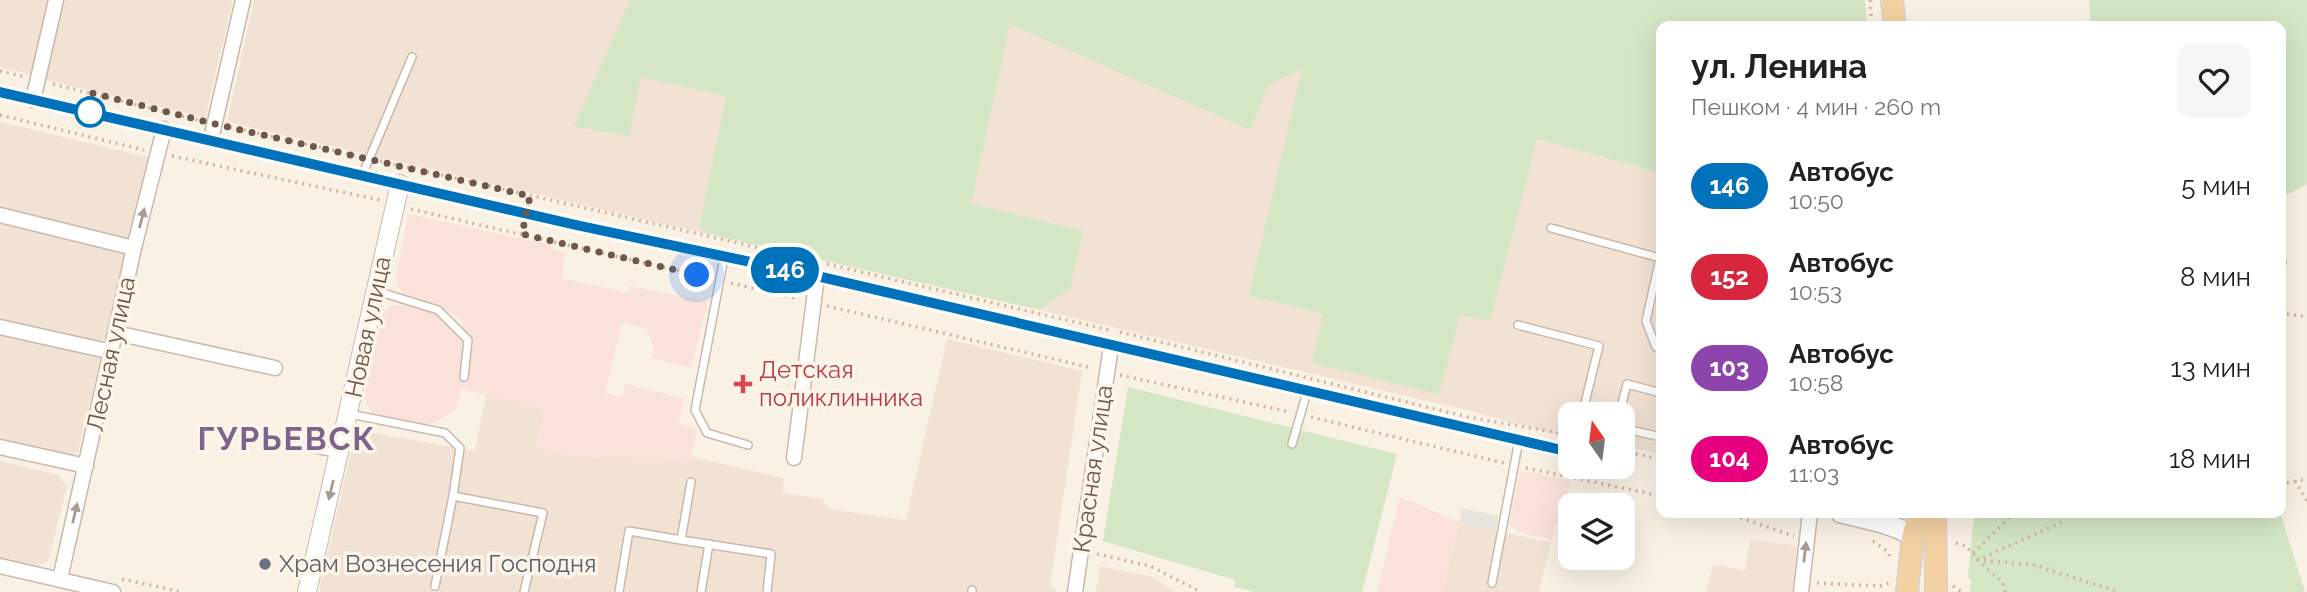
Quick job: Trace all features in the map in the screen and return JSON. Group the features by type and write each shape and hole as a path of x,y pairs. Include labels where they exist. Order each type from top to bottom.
{"main road":[{"path":"1892,0 1894,21"},
{"path":"1879,518 1902,521 1924,546 1942,587"},
{"path":"1935,518 1942,587"},
{"path":"1900,587 1902,521"}],"street":[{"path":"33,100 56,0"},
{"path":"211,139 243,0"},
{"name":"Лесная улица","path":"60,579 134,248 164,129"},
{"name":"Новая улица","path":"307,592 400,184"},
{"path":"0,215 134,248"},
{"path":"794,458 817,276"},
{"path":"0,327 112,352"},
{"path":"116,332 275,368"},
{"name":"Красная улица","path":"1075,592 1111,346"},
{"path":"0,447 86,466"},
{"path":"1801,587 1809,518"},
{"path":"0,566 113,592"}],"lane":[{"path":"362,176 412,57"},
{"path":"1551,228 1656,257"},
{"path":"724,258 695,410 708,433 748,445"},
{"path":"1656,276 1646,321 1656,348"},
{"path":"376,291 438,310 468,340 464,377"},
{"path":"1518,326 1599,346 1585,402"},
{"path":"1622,402 1626,384 1656,392"},
{"path":"1292,444 1307,392"},
{"path":"349,414 445,433 460,448 435,586"},
{"path":"1635,431 1656,436"},
{"path":"239,432 340,454"},
{"path":"1492,583 1519,440"},
{"path":"681,540 691,482"},
{"path":"453,496 543,513 524,592"},
{"path":"619,592 629,531 771,554 767,592"},
{"path":"701,592 709,544"}],"path":[{"path":"1870,0 1872,21"},
{"path":"0,71 215,124 1113,331 1468,417 1558,433"},
{"path":"0,115 158,153 377,199 1107,372 1558,474"},
{"path":"522,234 530,196"},
{"path":"2287,314 2307,317"},
{"path":"1635,454 1656,459"},
{"path":"2286,483 2307,479"},
{"path":"1588,480 1656,495"},
{"path":"2295,481 2307,501"},
{"path":"1742,518 1807,540"},
{"path":"1973,554 2009,518"},
{"path":"1892,564 1888,552 1873,540 1862,537 1902,521"},
{"path":"1978,560 2062,522"},
{"path":"1955,542 1966,546 2003,583 2005,592"},
{"path":"1081,550 1150,566 1201,592"},
{"path":"1978,560 2034,565 2119,592"},
{"path":"110,575 182,592"},
{"path":"1801,587 1900,587"},
{"path":"1942,587 1962,592"}],"shaded area":[{"path":"0,0 51,0 32,75 0,67"},
{"path":"61,0 233,0 205,118 47,80 46,71"},
{"path":"254,0 630,0 575,125 641,76 726,96 699,227 707,234 227,122"},
{"path":"1010,23 1250,130 1268,86 1303,67 1249,296 1322,314 1537,139 1656,172 1656,454 1635,449 1635,402 1558,402 1558,435 1466,410 1040,310 1070,288 971,204"},
{"path":"0,122 148,157 128,241 0,211"},
{"path":"408,214 551,245 551,249 566,252 561,278 628,293 630,286 708,302 691,368 652,358 654,347 645,328 622,323 605,393 622,397 625,384 684,399 678,424 697,428 690,463 573,457 534,451 544,409 461,389 456,409 435,423 424,425 371,412 364,397 383,314 390,306 402,305 436,312 460,333 463,321 441,306 404,294 397,283"},
{"path":"0,223 125,252 105,339 98,343 0,322"},
{"path":"0,334 96,356 100,360 78,452 64,460 0,445"},
{"path":"947,339 1082,371 1050,586 1058,592 319,592 356,430 475,451 486,395 544,409 551,380 622,397 625,384 684,399 678,424 697,429 691,457 784,478 782,493 824,499 823,503 828,505 828,509 906,520"},
{"path":"0,461 59,475 67,487 48,561 31,569 0,561"},
{"path":"1520,470 1570,481 1567,493 1558,493 1558,524 1555,525 1552,540 1519,532 1509,524"},
{"path":"1400,497 1459,522 1442,592 1377,592"},
{"path":"1462,508 1499,516 1496,530 1459,522"},
{"path":"1459,522 1551,543 1539,592 1442,592"},
{"path":"1750,540 1797,546 1792,592 1706,592 1713,565 1745,570"},
{"path":"1100,566 1153,577 1175,592 1096,592"}],"green space":[{"path":"630,0 1865,0 1867,21 1656,21 1656,172 1537,139 1490,321 1460,315 1439,394 1312,363 1323,314 1249,296 1302,68 1268,86 1250,130 1010,24 971,204 1083,231 1070,288 1040,310 707,234 699,227 726,96 641,77 629,136 574,126"},
{"path":"2089,0 2307,0 2307,184 2286,195 2286,21 2091,21"},
{"path":"1128,387 1397,454 1362,592 1255,592 1234,587 1235,580 1103,541"},
{"path":"1974,518 2282,518 2305,592 1970,592 1971,579 1968,578"}],"bus line":[{"name":"146","path":"0,92 576,225 817,276 1558,449"}],"place":[{"name":"Детская поликлинника","path":"743,384"},
{"name":"Храм Вознесения Господня","path":"265,564"}],"district":[{"name":"ГУРЬЕВСК","path":"287,439"}],"route":[{"path":"90,112 88,92 530,196 522,234 697,275"}]}
